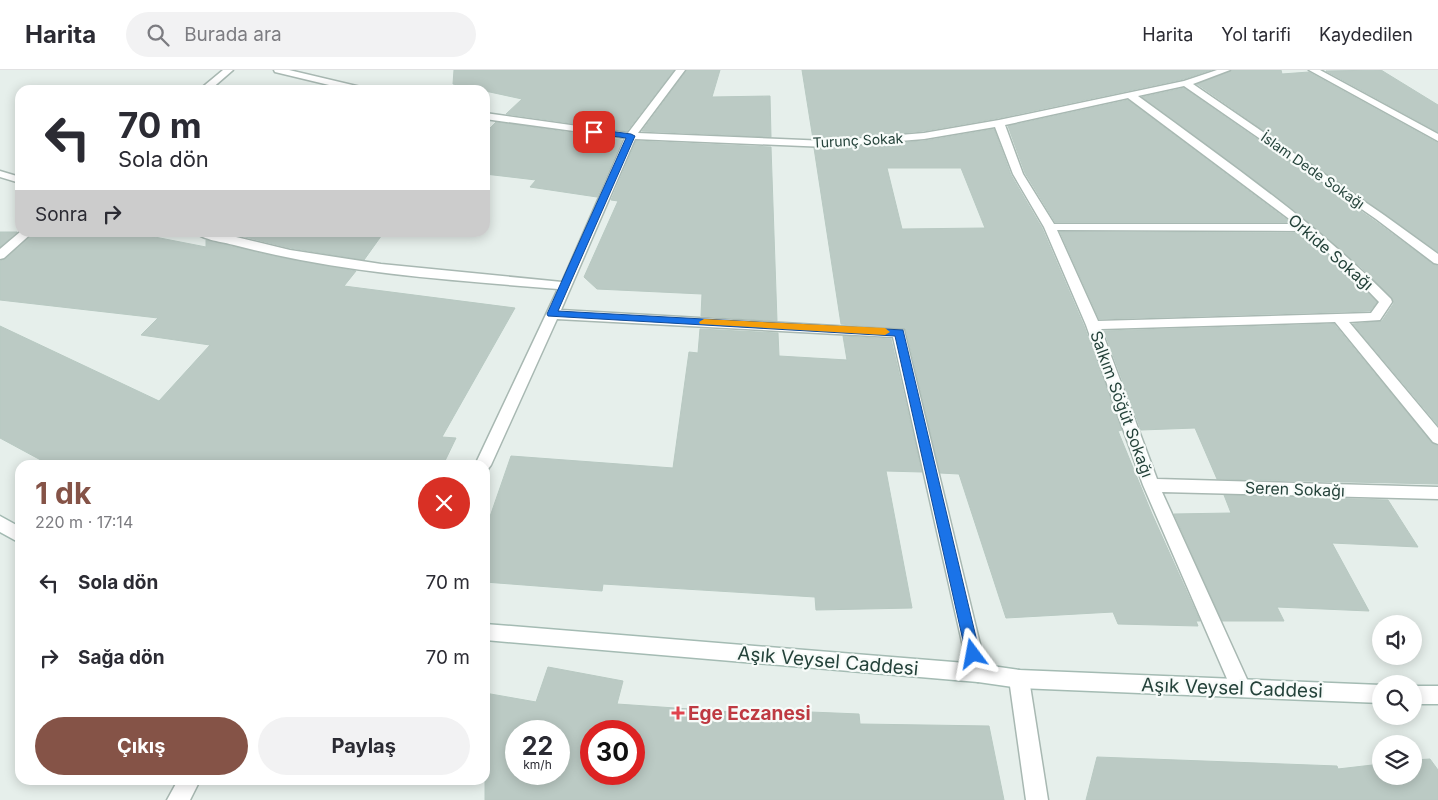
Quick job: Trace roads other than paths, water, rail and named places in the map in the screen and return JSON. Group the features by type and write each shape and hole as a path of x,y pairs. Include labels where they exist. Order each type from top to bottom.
{"street":[{"path":"210,85 229,70"},
{"path":"278,70 341,85"},
{"path":"485,460 566,286 631,136 681,70"},
{"name":"Turunç Sokak","path":"490,117 631,136 827,144 924,136 999,123 1186,83 1226,70"},
{"path":"1313,70 1438,138"},
{"name":"İslam Dede Sokağı","path":"1186,83 1380,217 1438,260"},
{"name":"Orkide Sokağı","path":"1093,325 1375,317 1386,302 1358,271 1308,228 1130,95"},
{"name":"Salkım Söğüt Sokağı","path":"999,123 1018,174 1050,227 1093,325 1151,485 1241,688"},
{"path":"0,174 15,178"},
{"path":"1050,227 1308,228"},
{"path":"0,255 22,237"},
{"path":"216,237 233,242 385,270 566,286"},
{"path":"552,314 899,332 978,673"},
{"path":"1338,317 1438,438"},
{"name":"Seren Sokağı","path":"1151,485 1438,493"},
{"path":"0,523 15,533"},
{"name":"Aşık Veysel Caddesi","path":"490,632 978,673 1019,679 1372,694"},
{"path":"1019,679 1038,800"},
{"path":"1422,695 1438,694"},
{"path":"178,800 187,785"}],"place":[{"name":"Ege Eczanesi","path":"678,713"}]}
